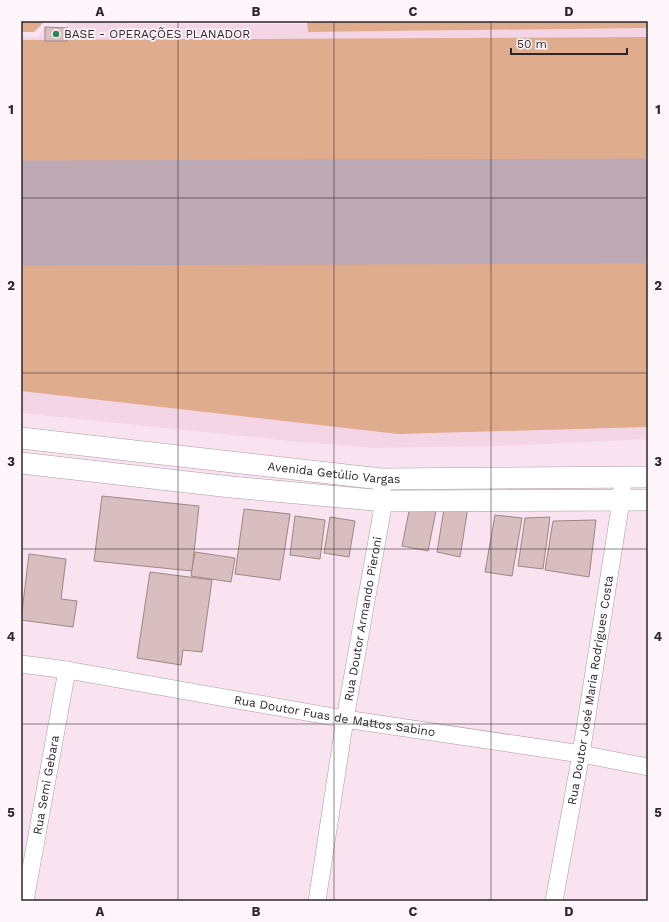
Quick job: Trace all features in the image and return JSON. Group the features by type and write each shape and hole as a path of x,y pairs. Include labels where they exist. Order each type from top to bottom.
{"main road":[{"name":"Avenida Getúlio Vargas","path":"21,438 381,479 648,477"},
{"name":"Avenida Getúlio Vargas","path":"21,463 231,487 384,501 648,500"}],"street":[{"name":"Rua Doutor José Maria Rodrigues Costa","path":"554,901 581,754 621,501 623,478"},
{"name":"Rua Doutor Armando Pieroni","path":"317,901 345,719 384,501 381,479"},
{"name":"Rua Doutor Fuas de Mattos Sabino","path":"21,664 67,670 345,719 581,754 648,767"},
{"name":"Rua Semi Gebara","path":"25,901 67,670"}],"shaded area":[{"path":"21,21 45,21 34,32 21,32"},
{"path":"77,21 133,24 307,24 308,32 648,28 648,439 503,446 374,448 289,441 21,413 21,37 38,37 45,27 67,28 68,23 77,23"},
{"path":"307,21 648,21 648,28 308,32"},
{"path":"648,37 648,166 21,167 21,40"},
{"path":"21,260 648,263 648,427 398,434 21,391"}],"building":[{"name":"BASE - OPERAÇÕES PLANADOR","path":"45,27 68,28 67,41 45,41"},
{"path":"102,496 199,506 192,571 94,561"},
{"path":"468,507 460,557 437,552 444,509"},
{"path":"244,509 290,514 280,580 235,574"},
{"path":"409,511 436,511 428,551 402,546"},
{"path":"495,515 522,518 512,576 485,572"},
{"path":"295,516 325,520 320,559 290,555"},
{"path":"330,517 355,521 349,557 324,553"},
{"path":"550,517 543,569 518,566 525,518"},
{"path":"596,520 589,577 545,570 553,521"},
{"path":"195,552 235,558 231,582 191,576"},
{"path":"29,554 66,559 61,599 77,601 73,627 21,620"},
{"path":"150,572 212,580 202,652 183,650 181,665 137,658"}],"runway":[{"path":"21,213 648,211"}],"place":[{"name":"BASE - OPERAÇÕES PLANADOR","path":"56,34"}]}
